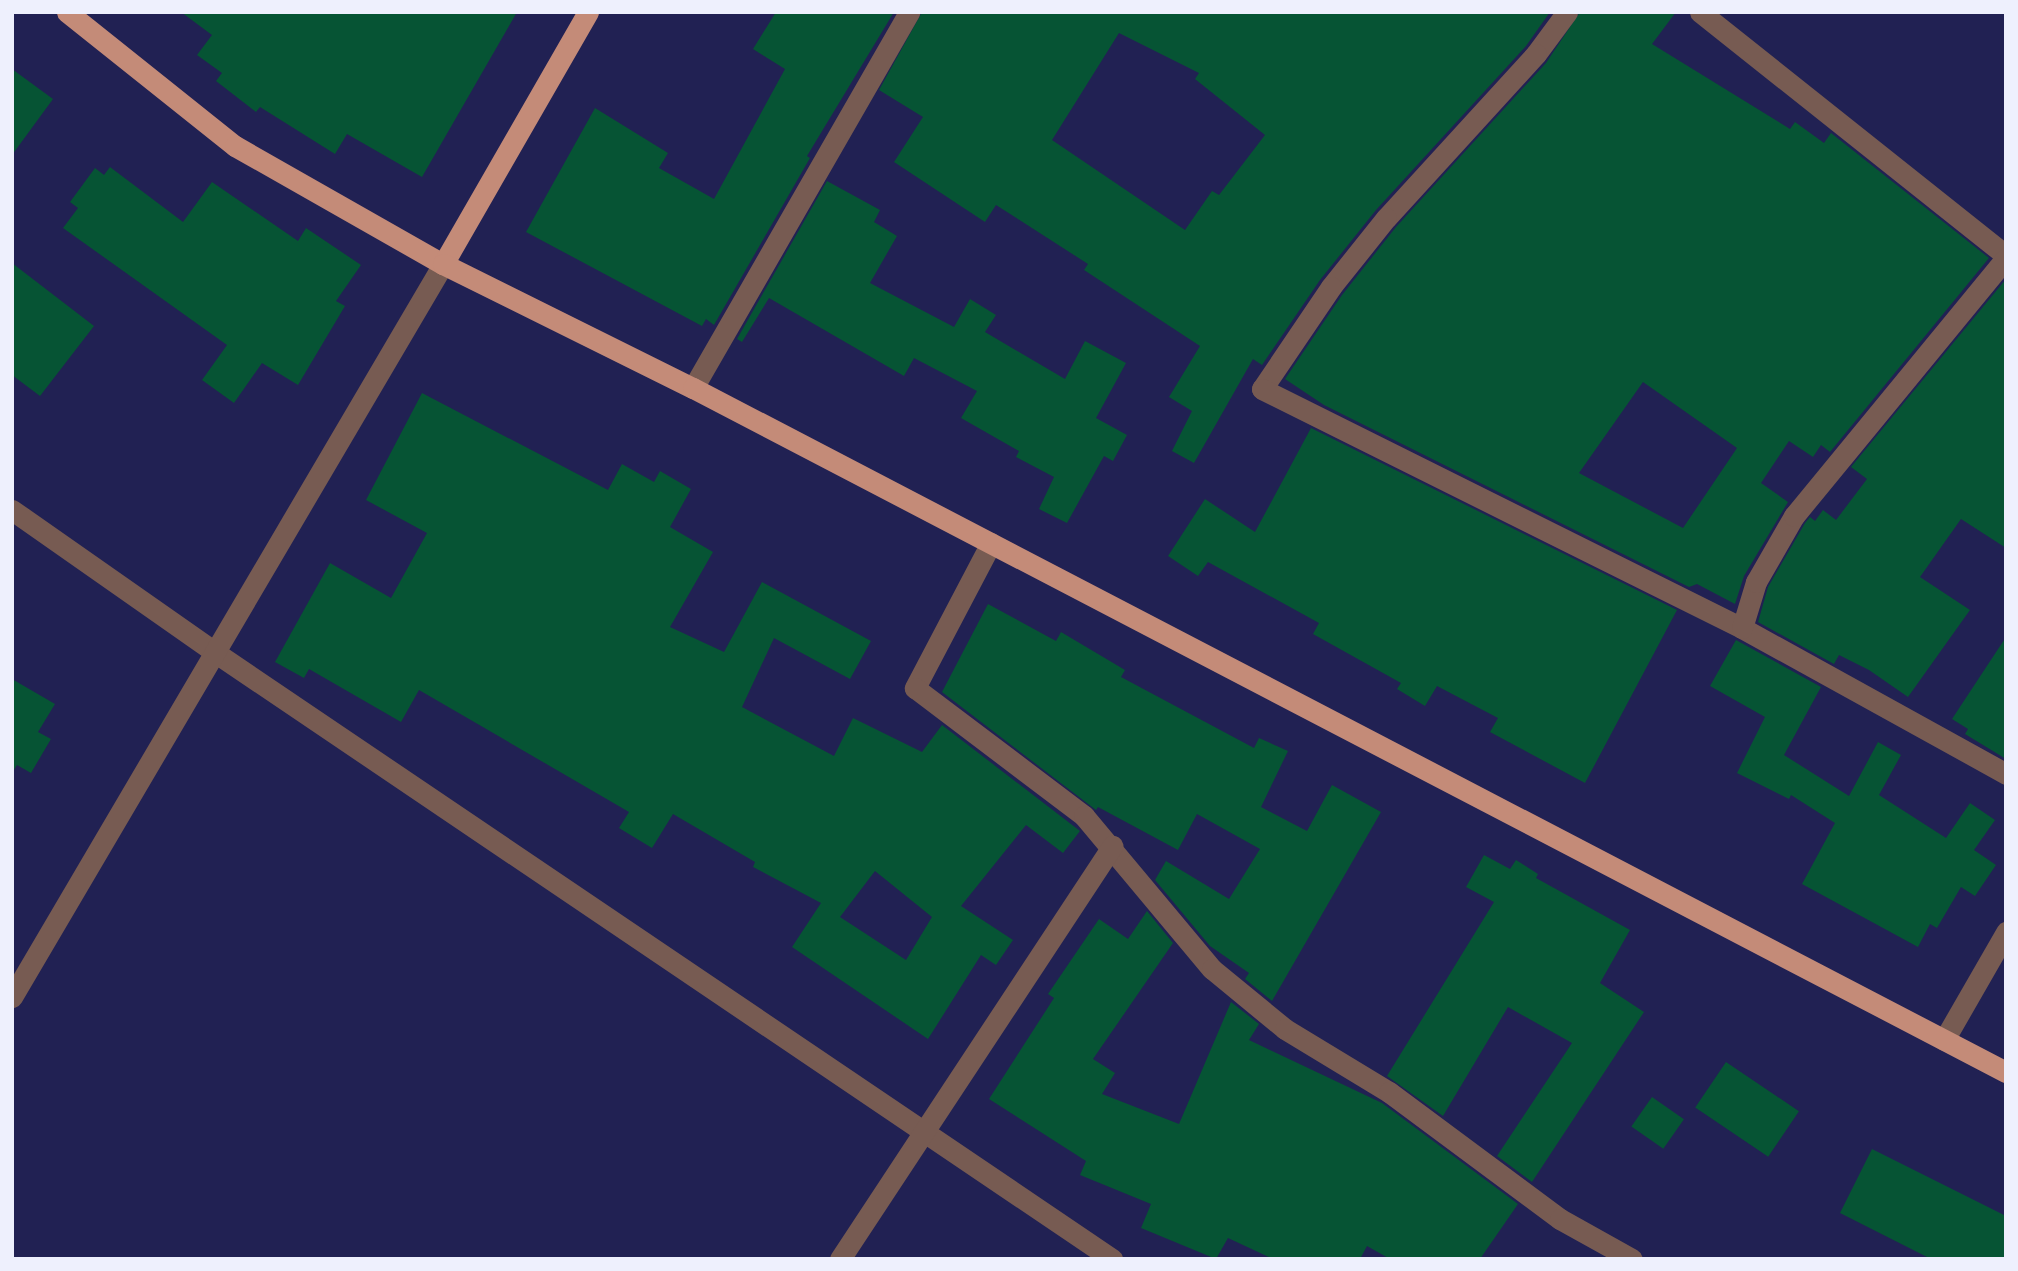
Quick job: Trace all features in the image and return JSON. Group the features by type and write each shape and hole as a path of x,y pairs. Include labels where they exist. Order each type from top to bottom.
{"main road":[{"path":"67,12 235,146 443,264 693,388 2006,1072"},
{"path":"443,264 588,12"}],"street":[{"path":"693,388 909,12"},
{"path":"1567,12 1536,54 1386,218 1331,287 1262,390 1742,628 2006,774"},
{"path":"1700,12 2006,256 1794,516 1756,582 1742,628"},
{"path":"12,997 443,264"},
{"path":"12,510 216,653 1112,1259"},
{"path":"991,543 915,688 1024,768 1112,846 1212,969 1285,1029 1389,1092 1560,1219 1632,1259"},
{"path":"840,1259 926,1133 1112,846"},
{"path":"1944,1040 2006,932"}],"building":[{"path":"181,12 517,12 422,177 347,134 335,154 260,107 256,112 216,81 222,73 197,55 212,35"},
{"path":"776,12 894,12 807,156 810,158 714,325 706,319 702,326 526,232 595,108 668,153 659,168 714,199 785,69 753,49"},
{"path":"922,12 1550,12 1526,46 1376,210 1320,280 1262,365 1253,359 1194,463 1172,451 1192,411 1169,397 1200,346 1084,270 1088,264 996,205 985,222 894,162 923,117 879,90","holes":["1119,33 1199,73 1195,79 1265,135 1219,195 1212,191 1185,230 1052,140"]},
{"path":"1580,12 1676,12 1652,44 1790,129 1795,122 1824,143 1831,133 1989,258 1830,452 1821,445 1813,457 1789,441 1761,483 1788,502 1744,576 1735,604 1697,584 1689,587 1324,405 1285,379 1342,295 1396,227 1546,63","holes":["1643,382 1737,448 1683,528 1579,473"]},
{"path":"12,69 53,99 12,155"},
{"path":"110,167 183,222 212,182 298,241 306,228 361,265 336,301 345,306 298,385 262,363 234,403 202,380 227,345 63,228 78,208 70,202 95,168 104,175"},
{"path":"827,181 880,210 874,222 897,236 870,283 954,327 970,299 996,315 985,332 1065,379 1085,341 1126,363 1096,418 1127,435 1113,461 1104,456 1067,523 1039,509 1054,477 1016,457 1019,451 961,418 977,391 914,358 904,376 769,298 742,342 737,339"},
{"path":"12,263 94,326 40,396 12,375"},
{"path":"2006,279 2006,548 1961,519 1920,577 1970,610 1908,697 1869,670 1839,655 1834,664 1758,622 1768,587 1805,523 1810,517 1815,521 1823,510 1836,520 1867,479 1851,467"},
{"path":"422,393 608,490 622,464 654,482 660,471 691,489 670,527 713,552 670,627 724,652 762,582 871,641 850,679 774,638 742,707 834,756 853,718 922,752 942,725 1080,831 1063,853 1026,825 961,906 1013,940 996,965 981,955 928,1039 792,947 821,903 753,867 755,862 673,814 652,848 619,828 629,812 419,690 401,722 309,669 304,678 275,662 330,563 391,598 427,533 366,500","holes":["875,871 932,917 906,960 840,917"]},
{"path":"1311,428 1677,610 1585,783 1490,732 1498,718 1437,686 1425,706 1397,689 1401,683 1313,634 1319,623 1208,562 1198,576 1168,556 1205,499 1255,532"},
{"path":"988,604 1056,641 1061,632 1125,670 1121,677 1254,748 1259,738 1288,751 1261,807 1307,831 1332,785 1381,812 1272,1001 1245,979 1249,973 1210,946 1155,880 1166,861 1229,899 1260,849 1197,814 1178,850 1098,807 1096,810 942,692"},
{"path":"2006,637 2006,759 1965,734 1968,729 1952,719"},
{"path":"1736,640 1821,687 1784,755 1849,796 1878,742 1901,755 1879,795 1946,838 1970,803 1995,820 1974,850 1996,865 1975,896 1961,887 1937,928 1930,924 1918,947 1802,884 1835,823 1791,795 1789,799 1737,773 1765,717 1710,686"},
{"path":"12,679 55,704 38,732 51,739 31,773 17,765 12,773"},
{"path":"1484,855 1510,869 1516,860 1538,874 1536,878 1630,930 1600,983 1644,1012 1532,1182 1497,1156 1572,1043 1508,1007 1443,1116 1387,1076 1494,902 1466,887"},
{"path":"1147,911 1173,943 1093,1059 1115,1073 1102,1094 1179,1124 1231,1002 1259,1024 1249,1040 1382,1103 1518,1204 1480,1259 1390,1259 1367,1246 1360,1259 1273,1259 1228,1238 1216,1259 1141,1228 1151,1204 1080,1175 1086,1161 989,1099 1054,998 1048,994 1099,919 1128,939"},
{"path":"1726,1062 1799,1111 1768,1157 1695,1108"},
{"path":"1652,1097 1684,1119 1663,1149 1631,1126"},
{"path":"1872,1149 2006,1216 2006,1259 1931,1259 1840,1213"}]}
